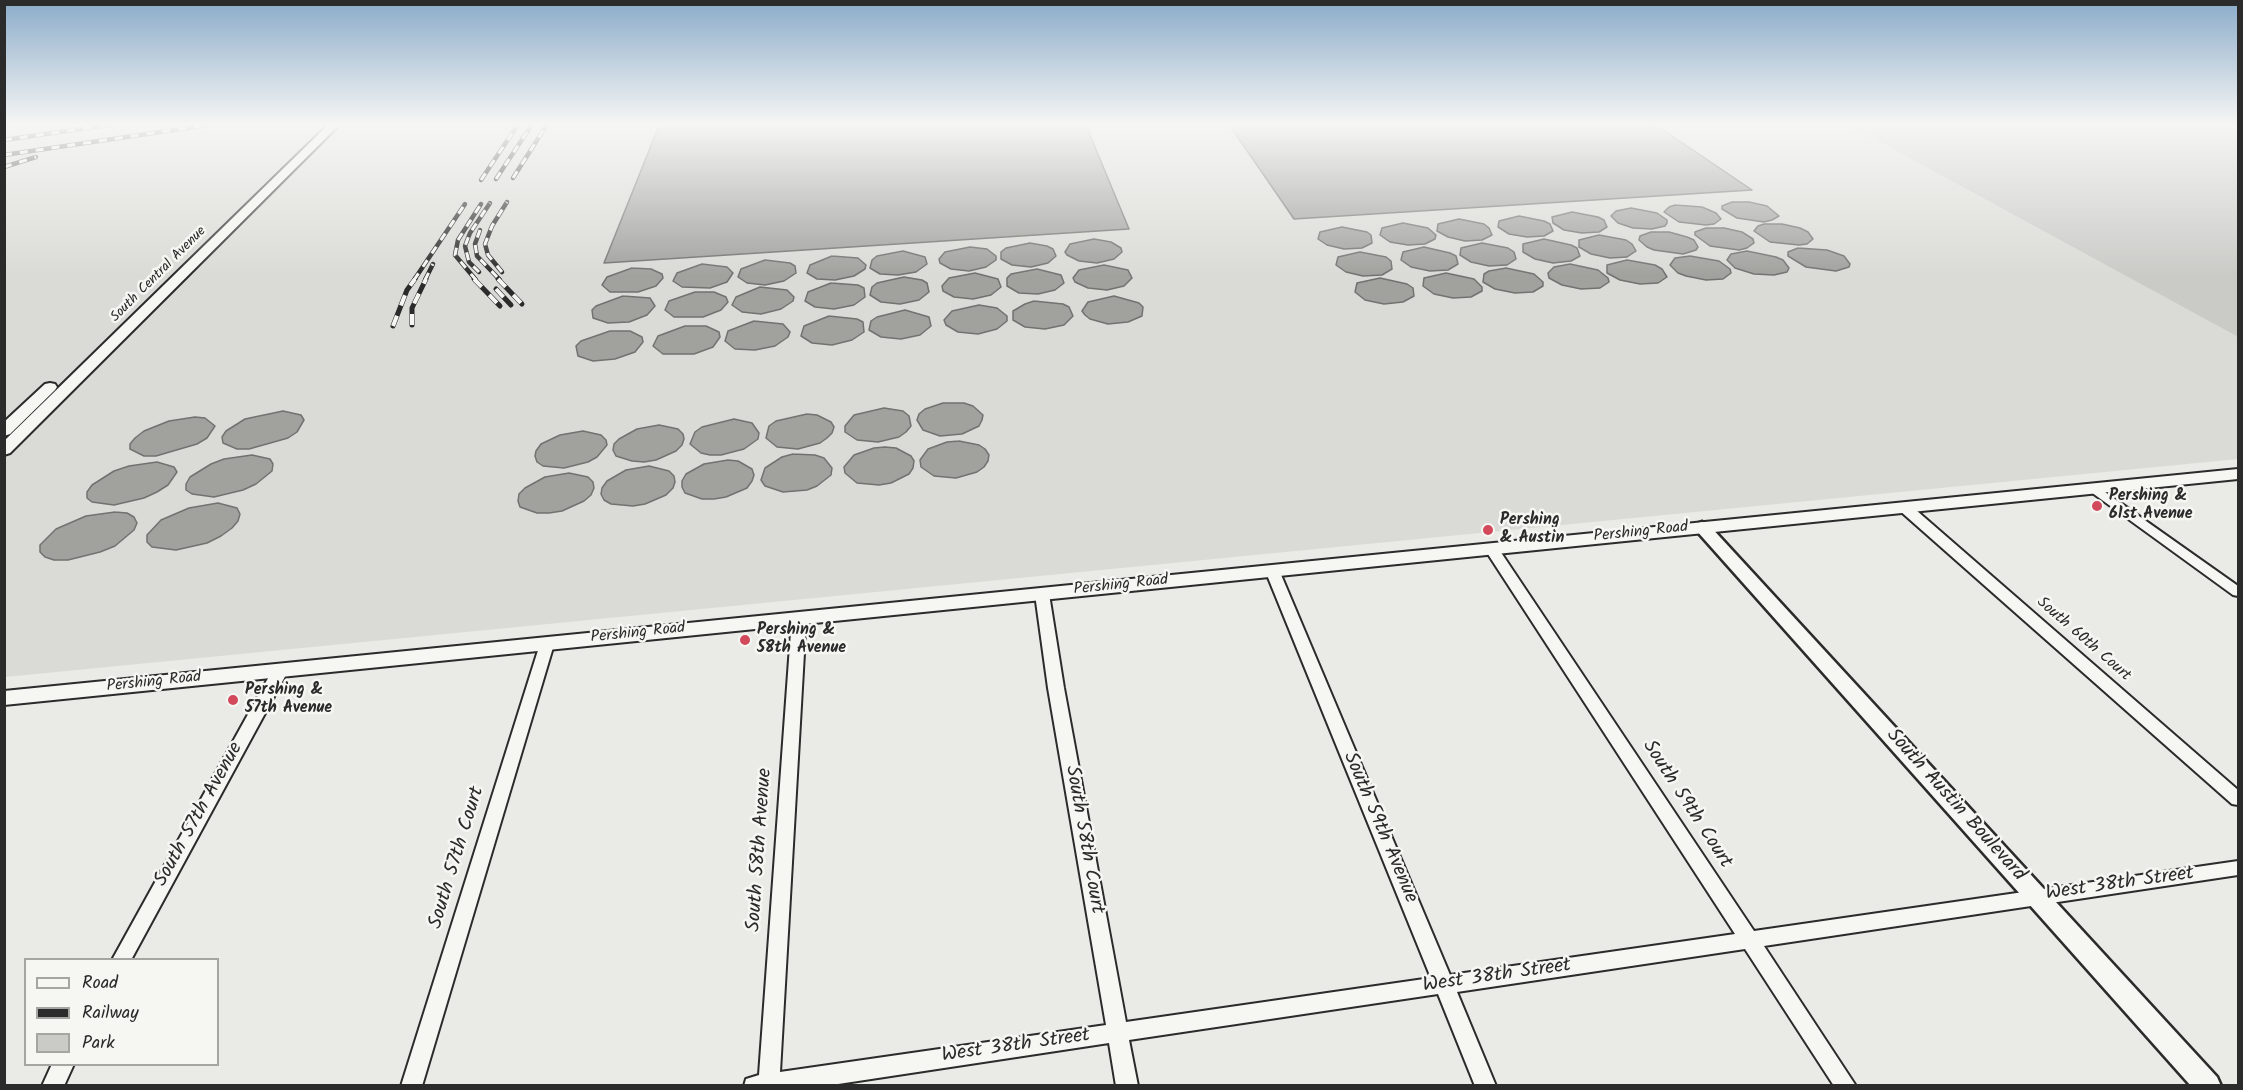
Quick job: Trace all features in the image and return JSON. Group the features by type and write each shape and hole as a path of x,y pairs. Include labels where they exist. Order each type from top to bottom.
{"main road":[{"name":"South Central Avenue","path":"4,431 270,174"},
{"name":"South Central Avenue","path":"4,450 284,174"},
{"name":"Pershing Road","path":"4,698 2238,474"}],"street":[{"path":"2096,489 2238,592"},
{"name":"South 60th Court","path":"1904,507 2238,800"},
{"name":"South Austin Boulevard","path":"1702,527 2208,1086"},
{"name":"South 59th Court","path":"1491,548 1846,1086"},
{"name":"South 59th Avenue","path":"1272,570 1486,1086"},
{"name":"South 58th Court","path":"1042,594 1056,688 1127,1086"},
{"name":"South 58th Avenue","path":"764,1085 799,618"},
{"name":"South 57th Court","path":"411,1086 547,644"},
{"name":"South 57th Avenue","path":"122,958 280,671"},
{"name":"West 38th Street","path":"764,1085 2238,868"},
{"path":"52,1086 63,1066"}],"shaded area":[{"path":"5,174 1938,174 2238,337 2238,459 5,677"},
{"path":"640,174 1106,174 1129,229 604,263"},
{"path":"1263,174 1728,174 1752,190 1294,219"},
{"path":"1732,202 1749,202 1767,206 1779,216 1764,222 1737,218 1722,209 1722,206"},
{"path":"1675,205 1702,207 1716,213 1721,219 1714,224 1706,225 1679,222 1664,212"},
{"path":"1631,208 1657,213 1667,220 1667,223 1665,226 1652,229 1633,228 1618,223 1611,216 1616,211"},
{"path":"1572,212 1598,217 1604,220 1607,227 1599,232 1582,233 1564,230 1553,223 1552,217"},
{"path":"1519,216 1544,221 1550,224 1553,231 1544,236 1527,237 1509,234 1498,227 1499,221"},
{"path":"1459,219 1484,224 1492,235 1482,240 1465,241 1448,237 1437,231 1438,224"},
{"path":"1403,223 1428,228 1436,235 1435,239 1425,244 1408,245 1390,242 1380,235 1382,228"},
{"path":"1782,224 1800,228 1808,232 1813,239 1807,244 1799,245 1770,242 1754,231 1758,226"},
{"path":"1342,227 1367,232 1371,235 1372,243 1362,248 1344,249 1327,245 1318,239 1320,232"},
{"path":"1706,228 1724,228 1742,232 1753,239 1754,243 1739,250 1710,246 1695,235 1695,232"},
{"path":"1651,232 1669,232 1687,237 1694,240 1698,247 1696,250 1683,254 1654,250 1639,240 1640,236"},
{"path":"1599,235 1626,240 1636,251 1627,257 1610,258 1591,254 1579,247 1579,240"},
{"path":"1094,239 1111,242 1121,248 1122,252 1114,259 1097,263 1079,261 1065,252 1070,244"},
{"path":"1544,239 1571,245 1577,248 1580,256 1571,261 1553,263 1535,259 1523,252 1523,244"},
{"path":"1030,243 1053,249 1056,256 1048,263 1031,267 1012,265 1001,259 1001,252 1006,248"},
{"path":"1482,243 1508,248 1514,252 1516,259 1507,265 1489,266 1471,262 1460,255 1461,248"},
{"path":"970,247 987,249 996,256 996,260 986,267 969,271 951,269 940,263 939,259 945,252"},
{"path":"1424,247 1456,256 1458,264 1448,270 1430,271 1411,267 1401,260 1403,252"},
{"path":"1798,248 1827,250 1844,256 1850,264 1849,267 1836,271 1806,267 1788,256 1788,252"},
{"path":"903,251 925,257 927,264 916,272 898,275 880,274 870,268 872,260 877,256"},
{"path":"1747,251 1776,257 1783,260 1789,268 1787,272 1774,275 1754,274 1735,268 1727,260 1731,254"},
{"path":"1360,252 1386,257 1391,261 1392,269 1382,275 1363,276 1346,272 1336,265 1338,257"},
{"path":"832,256 858,258 866,265 865,269 854,276 835,280 817,279 807,273 810,265"},
{"path":"1690,256 1719,261 1730,269 1731,273 1723,279 1706,280 1678,273 1670,265 1675,258"},
{"path":"765,260 790,263 795,266 796,273 784,281 765,285 747,283 738,277 741,269"},
{"path":"1627,260 1655,265 1662,269 1667,277 1658,283 1640,284 1620,280 1607,273 1607,265"},
{"path":"702,264 727,267 733,273 727,282 710,288 682,287 673,281 677,273"},
{"path":"1570,264 1598,270 1608,278 1609,282 1600,288 1581,289 1562,285 1549,278 1548,273 1554,267"},
{"path":"1104,265 1128,270 1132,278 1124,286 1107,290 1088,288 1075,282 1073,278 1079,270"},
{"path":"632,268 651,269 662,274 663,278 656,286 638,292 610,292 602,285 607,277"},
{"path":"1506,268 1534,274 1543,282 1543,286 1533,292 1515,293 1495,289 1483,282 1484,274"},
{"path":"1037,269 1061,275 1064,283 1055,290 1038,294 1019,293 1007,286 1007,278 1011,274"},
{"path":"975,273 998,279 1001,287 991,295 973,299 954,297 943,291 942,286 949,278"},
{"path":"1446,273 1474,279 1482,287 1482,291 1471,297 1453,298 1434,294 1423,286 1424,278"},
{"path":"904,277 927,283 929,292 919,300 900,304 881,302 870,295 872,287 877,283"},
{"path":"1380,278 1407,284 1413,288 1414,296 1403,302 1384,304 1365,300 1355,292 1357,283"},
{"path":"831,283 858,285 864,288 865,297 854,305 834,309 815,307 805,301 808,292"},
{"path":"760,287 787,290 794,297 793,301 781,309 761,314 742,312 732,305 736,297"},
{"path":"695,292 714,292 726,297 728,302 721,310 703,317 674,317 665,310 669,301"},
{"path":"623,296 650,298 655,306 647,315 629,322 608,323 593,318 592,310 596,306"},
{"path":"1114,296 1139,303 1143,307 1142,316 1128,322 1108,324 1090,319 1082,311 1088,302"},
{"path":"1034,301 1063,304 1069,307 1073,316 1064,325 1045,329 1025,327 1013,320 1013,311"},
{"path":"979,305 997,308 1007,316 1007,321 997,329 978,334 958,332 946,325 944,320 952,311"},
{"path":"905,310 929,317 931,326 920,335 901,339 881,337 869,330 871,321 877,317"},
{"path":"829,316 857,319 863,322 864,332 852,340 832,345 812,343 801,336 804,326"},
{"path":"754,321 783,324 790,332 788,337 775,346 755,350 735,349 725,341 728,331"},
{"path":"685,326 706,326 719,332 720,337 713,347 694,354 663,354 653,346 658,336"},
{"path":"610,331 630,331 642,337 643,342 635,352 615,359 593,361 578,356 576,346 581,341"},
{"path":"943,403 964,403 973,406 983,415 979,426 962,434 940,436 923,430 917,420 919,414 925,409"},
{"path":"884,408 903,411 909,416 911,426 899,437 878,442 857,440 845,432 845,426 854,415"},
{"path":"283,411 301,415 304,420 297,432 288,438 249,449 237,449 223,443 222,437 226,431 245,419"},
{"path":"807,414 817,415 831,422 834,427 832,433 820,443 798,449 777,447 766,438 769,426 776,421"},
{"path":"195,417 205,418 215,426 207,438 197,444 156,456 144,456 130,449 130,444 144,431 169,421"},
{"path":"734,419 752,423 759,433 758,439 744,449 721,455 701,453 690,444 695,432 702,427"},
{"path":"659,425 678,429 683,434 682,445 676,451 656,460 644,462 616,456 613,450 614,444 619,439 637,429"},
{"path":"583,431 601,435 606,440 607,445 597,457 588,462 564,468 543,466 537,462 536,451 541,444 560,435"},
{"path":"959,441 979,445 985,449 989,455 984,467 977,472 956,478 934,476 921,467 920,460 928,449 947,442"},
{"path":"885,447 896,448 911,456 914,461 909,474 891,483 879,485 857,483 845,473 844,467 854,455"},
{"path":"793,454 815,455 824,458 832,468 831,475 817,486 807,490 783,492 765,486 761,480 765,468 782,457"},
{"path":"252,455 270,459 273,464 272,471 256,484 243,490 214,497 192,494 186,490 190,477 211,464 224,459"},
{"path":"728,460 738,461 752,469 754,475 747,488 726,497 714,499 702,499 685,493 682,481 686,474 704,464"},
{"path":"157,462 174,467 177,472 168,485 157,492 144,498 114,505 92,502 87,498 87,492 92,485 114,471 129,466"},
{"path":"649,466 669,471 674,476 673,488 666,495 645,504 633,506 611,504 604,500 601,494 607,481 626,470"},
{"path":"569,473 588,477 593,482 594,488 591,495 584,501 562,511 549,513 537,513 520,507 519,494 525,488 545,477"},
{"path":"218,503 237,508 240,514 232,528 221,536 207,543 176,550 152,547 147,542 147,535 161,520 189,508"},
{"path":"115,512 127,513 134,517 137,523 134,530 115,546 68,560 54,560 45,557 40,552 40,545 56,529 86,516"}],"green space":[{"path":"1938,174 2238,174 2238,337"}],"railway":[{"path":"481,180 485,174"},
{"path":"496,179 499,174"},
{"path":"513,178 516,174"},
{"path":"502,272 488,255 485,244 492,226 507,202"},
{"path":"479,272 469,262 465,246 470,233 490,203"},
{"path":"414,280 465,204"},
{"path":"476,280 455,255 458,240 481,204"},
{"path":"480,230 475,244 477,256 500,280"},
{"path":"425,280 433,264"},
{"path":"393,326 407,290 415,279"},
{"path":"412,325 412,308 426,279"},
{"path":"474,279 500,306"},
{"path":"498,279 522,304"},
{"path":"496,289 511,305"}],"place":[{"name":"Pershing & 61st Avenue","path":"2097,506"},
{"name":"Pershing & Austin","path":"1488,530"},
{"name":"Pershing & 58th Avenue","path":"745,640"},
{"name":"Pershing & 57th Avenue","path":"233,700"}]}
